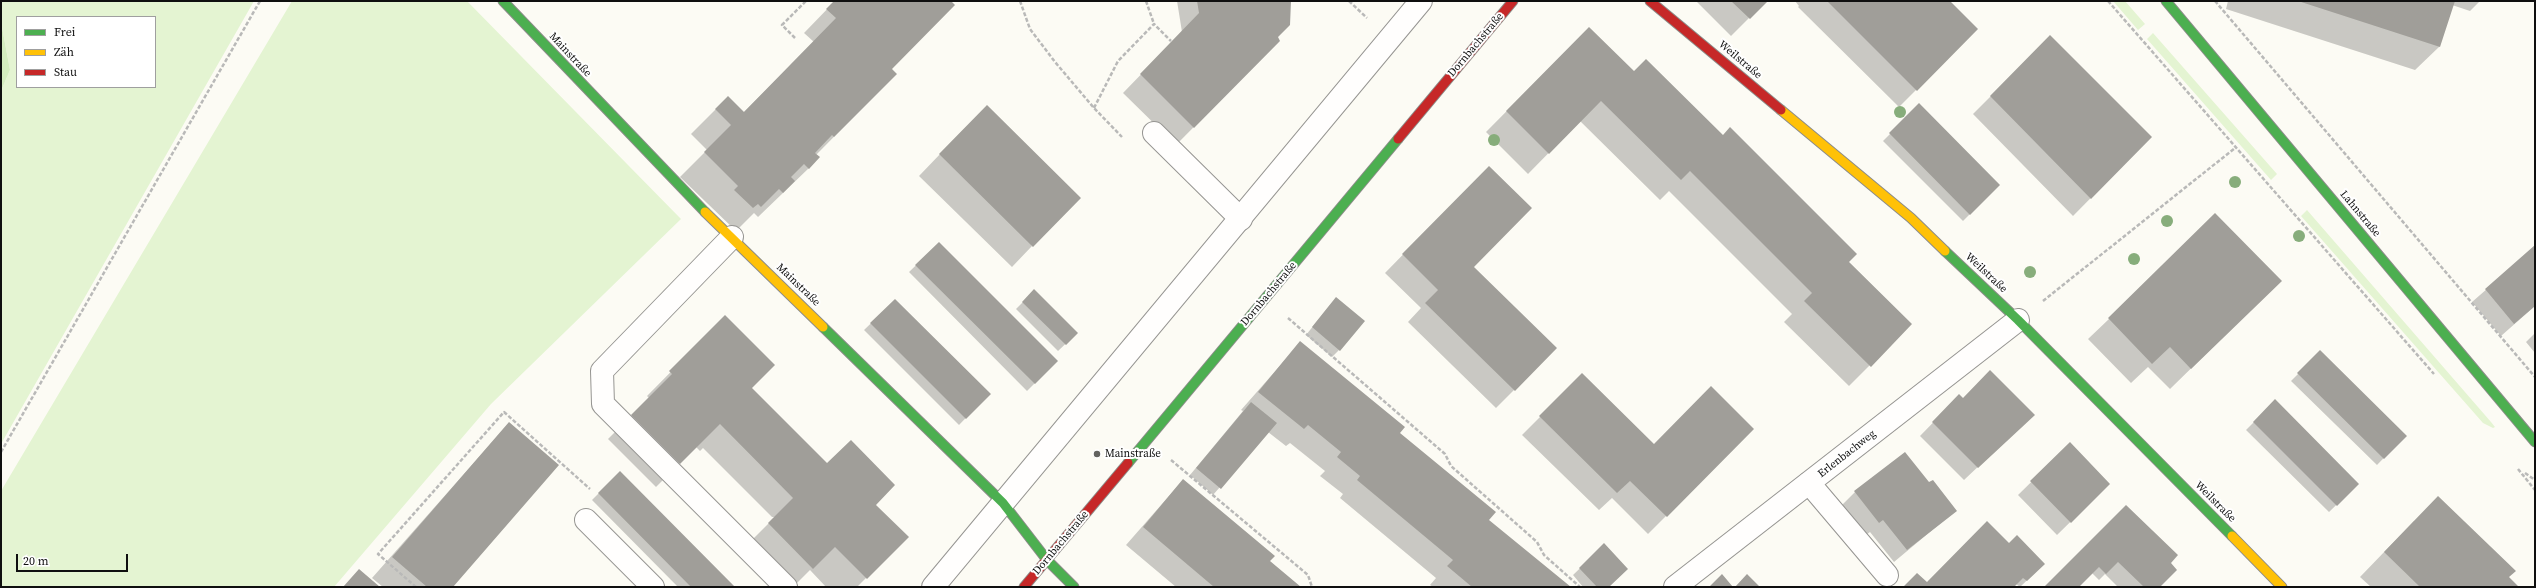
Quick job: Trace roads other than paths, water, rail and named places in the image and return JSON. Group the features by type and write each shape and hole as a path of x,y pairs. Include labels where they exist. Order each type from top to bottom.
{"street":[{"name":"Mainstraße","path":"503,1 684,192 732,237 1003,503 1046,560 1074,587"},
{"name":"Dornbachstraße","path":"1024,587 1148,441 1265,298 1514,1"},
{"name":"Weilstraße","path":"1650,1 1911,218 2018,320 2282,587"},
{"name":"Lahnstraße","path":"2166,1 2535,442"},
{"path":"933,587 1241,219 1417,3"},
{"path":"1154,133 1241,219"},
{"path":"732,237 602,371 603,404 786,587"},
{"name":"Erlenbachweg","path":"1675,587 2018,320"},
{"path":"1809,483 1887,575"},
{"path":"586,520 653,587"}],"place":[{"name":"Mainstraße","path":"1097,454"}]}
